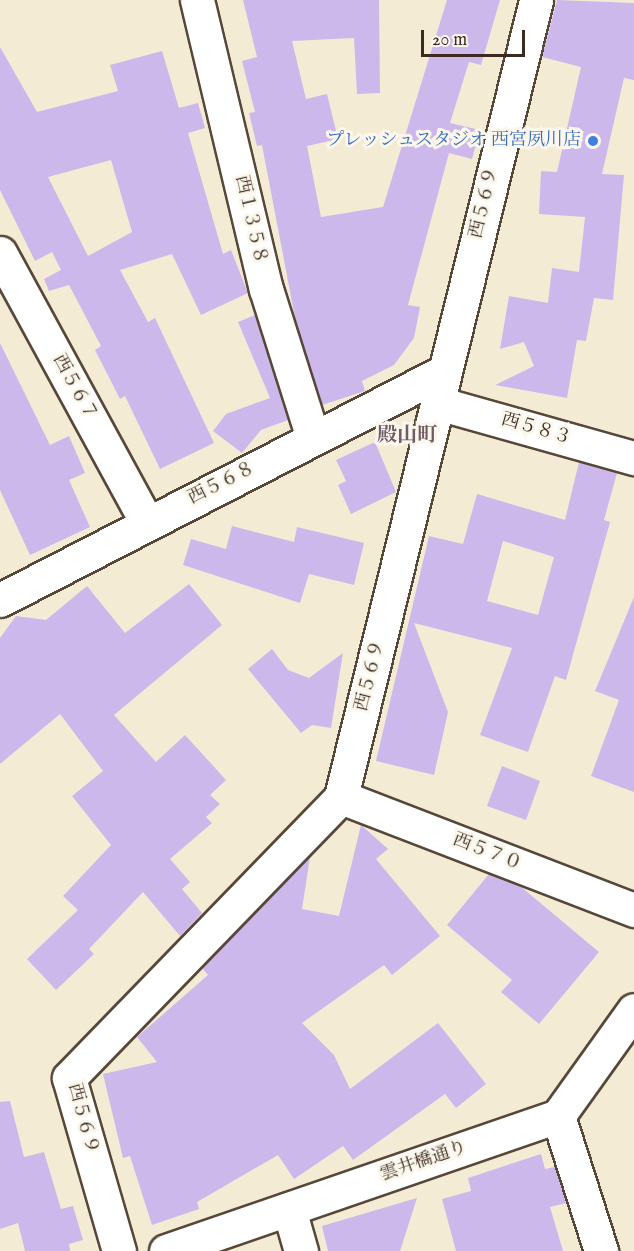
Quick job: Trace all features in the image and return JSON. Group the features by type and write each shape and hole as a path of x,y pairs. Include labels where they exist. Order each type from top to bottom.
{"street":[{"name":"西１３５８","path":"197,0 266,289 313,438"},
{"name":"西５６９","path":"118,1251 69,1078 340,797 536,0"},
{"name":"西５６７","path":"4,271 147,523"},
{"name":"西５６８","path":"0,600 446,371"},
{"name":"西５８３","path":"438,403 634,458"},
{"name":"西５７０","path":"340,797 634,910"},
{"path":"601,1251 558,1116 634,1010"},
{"name":"雲井橋通り","path":"166,1251 558,1116"},
{"path":"289,1209 301,1251"}],"building":[{"path":"243,0 379,0 380,93 357,94 354,38 292,41 306,99 327,94 338,139 307,146 321,217 383,207 447,0 500,0 481,65 469,62 450,123 480,130 472,159 449,153 408,305 420,307 414,338 394,365 362,381 365,391 322,405 296,323 262,145 257,146 249,113 255,112 242,61 257,57"},
{"path":"557,0 634,3 634,80 624,78 602,174 624,175 613,300 594,298 586,341 577,340 567,398 495,385 534,366 524,342 500,349 509,296 548,303 552,268 579,272 585,217 539,214 541,171 557,172 581,67 542,57"},
{"path":"0,47 37,112 118,91 110,65 162,51 179,108 198,103 205,128 188,133 223,254 231,250 248,293 201,315 172,254 120,270 148,322 155,318 214,443 160,469 125,396 120,399 95,350 101,346 69,285 49,291 44,279 61,270 52,252 35,261 0,190","holes":["111,160 132,232 88,256 48,177"]},
{"path":"255,315 288,420 261,430 242,453 213,431 226,414 270,398 238,322"},
{"path":"0,343 50,445 69,436 85,473 69,480 90,527 30,555 0,490"},
{"path":"375,442 396,492 351,514 338,485 346,481 336,460"},
{"path":"579,462 617,473 604,520 610,522 566,680 555,676 528,752 480,735 512,648 414,623 448,712 434,775 376,761 429,536 463,544 477,494 565,520","holes":["503,541 554,557 538,615 487,601"]},
{"path":"232,526 294,542 297,527 364,543 354,585 309,574 300,603 183,565 191,539 226,549"},
{"path":"189,584 222,625 114,715 156,762 185,735 226,780 210,795 220,804 206,817 212,823 170,859 190,882 182,889 202,913 180,936 143,892 89,949 94,954 56,990 27,959 78,910 63,896 111,845 72,796 103,771 60,714 0,764 0,638 16,616 46,620 87,586 125,633"},
{"path":"634,597 634,792 591,776 619,700 595,691"},
{"path":"272,649 288,670 309,678 343,653 331,728 312,725 301,733 248,669"},
{"path":"502,766 540,781 526,820 487,806"},
{"path":"361,825 388,849 376,859 440,936 392,975 384,965 302,1023 334,1055 350,1089 438,1023 486,1084 456,1108 445,1094 353,1160 343,1146 294,1179 278,1155 197,1202 199,1209 152,1225 130,1156 123,1158 103,1074 157,1062 137,1037 208,975 202,968 310,857 302,909 339,916"},
{"path":"489,874 520,886 599,952 539,1024 501,992 512,980 447,925"},
{"path":"10,1101 24,1157 44,1152 61,1209 73,1206 83,1240 69,1244 70,1251 25,1251 18,1223 0,1229 0,1102"},
{"path":"541,1154 545,1169 555,1167 566,1203 550,1207 563,1251 456,1251 442,1199 471,1191 468,1178"},
{"path":"417,1198 400,1251 328,1251 322,1226"}],"place":[{"name":"プレッシュスタジオ 西宮夙川店","path":"593,141"}],"district":[{"name":"殿山町","path":"407,435"}]}
